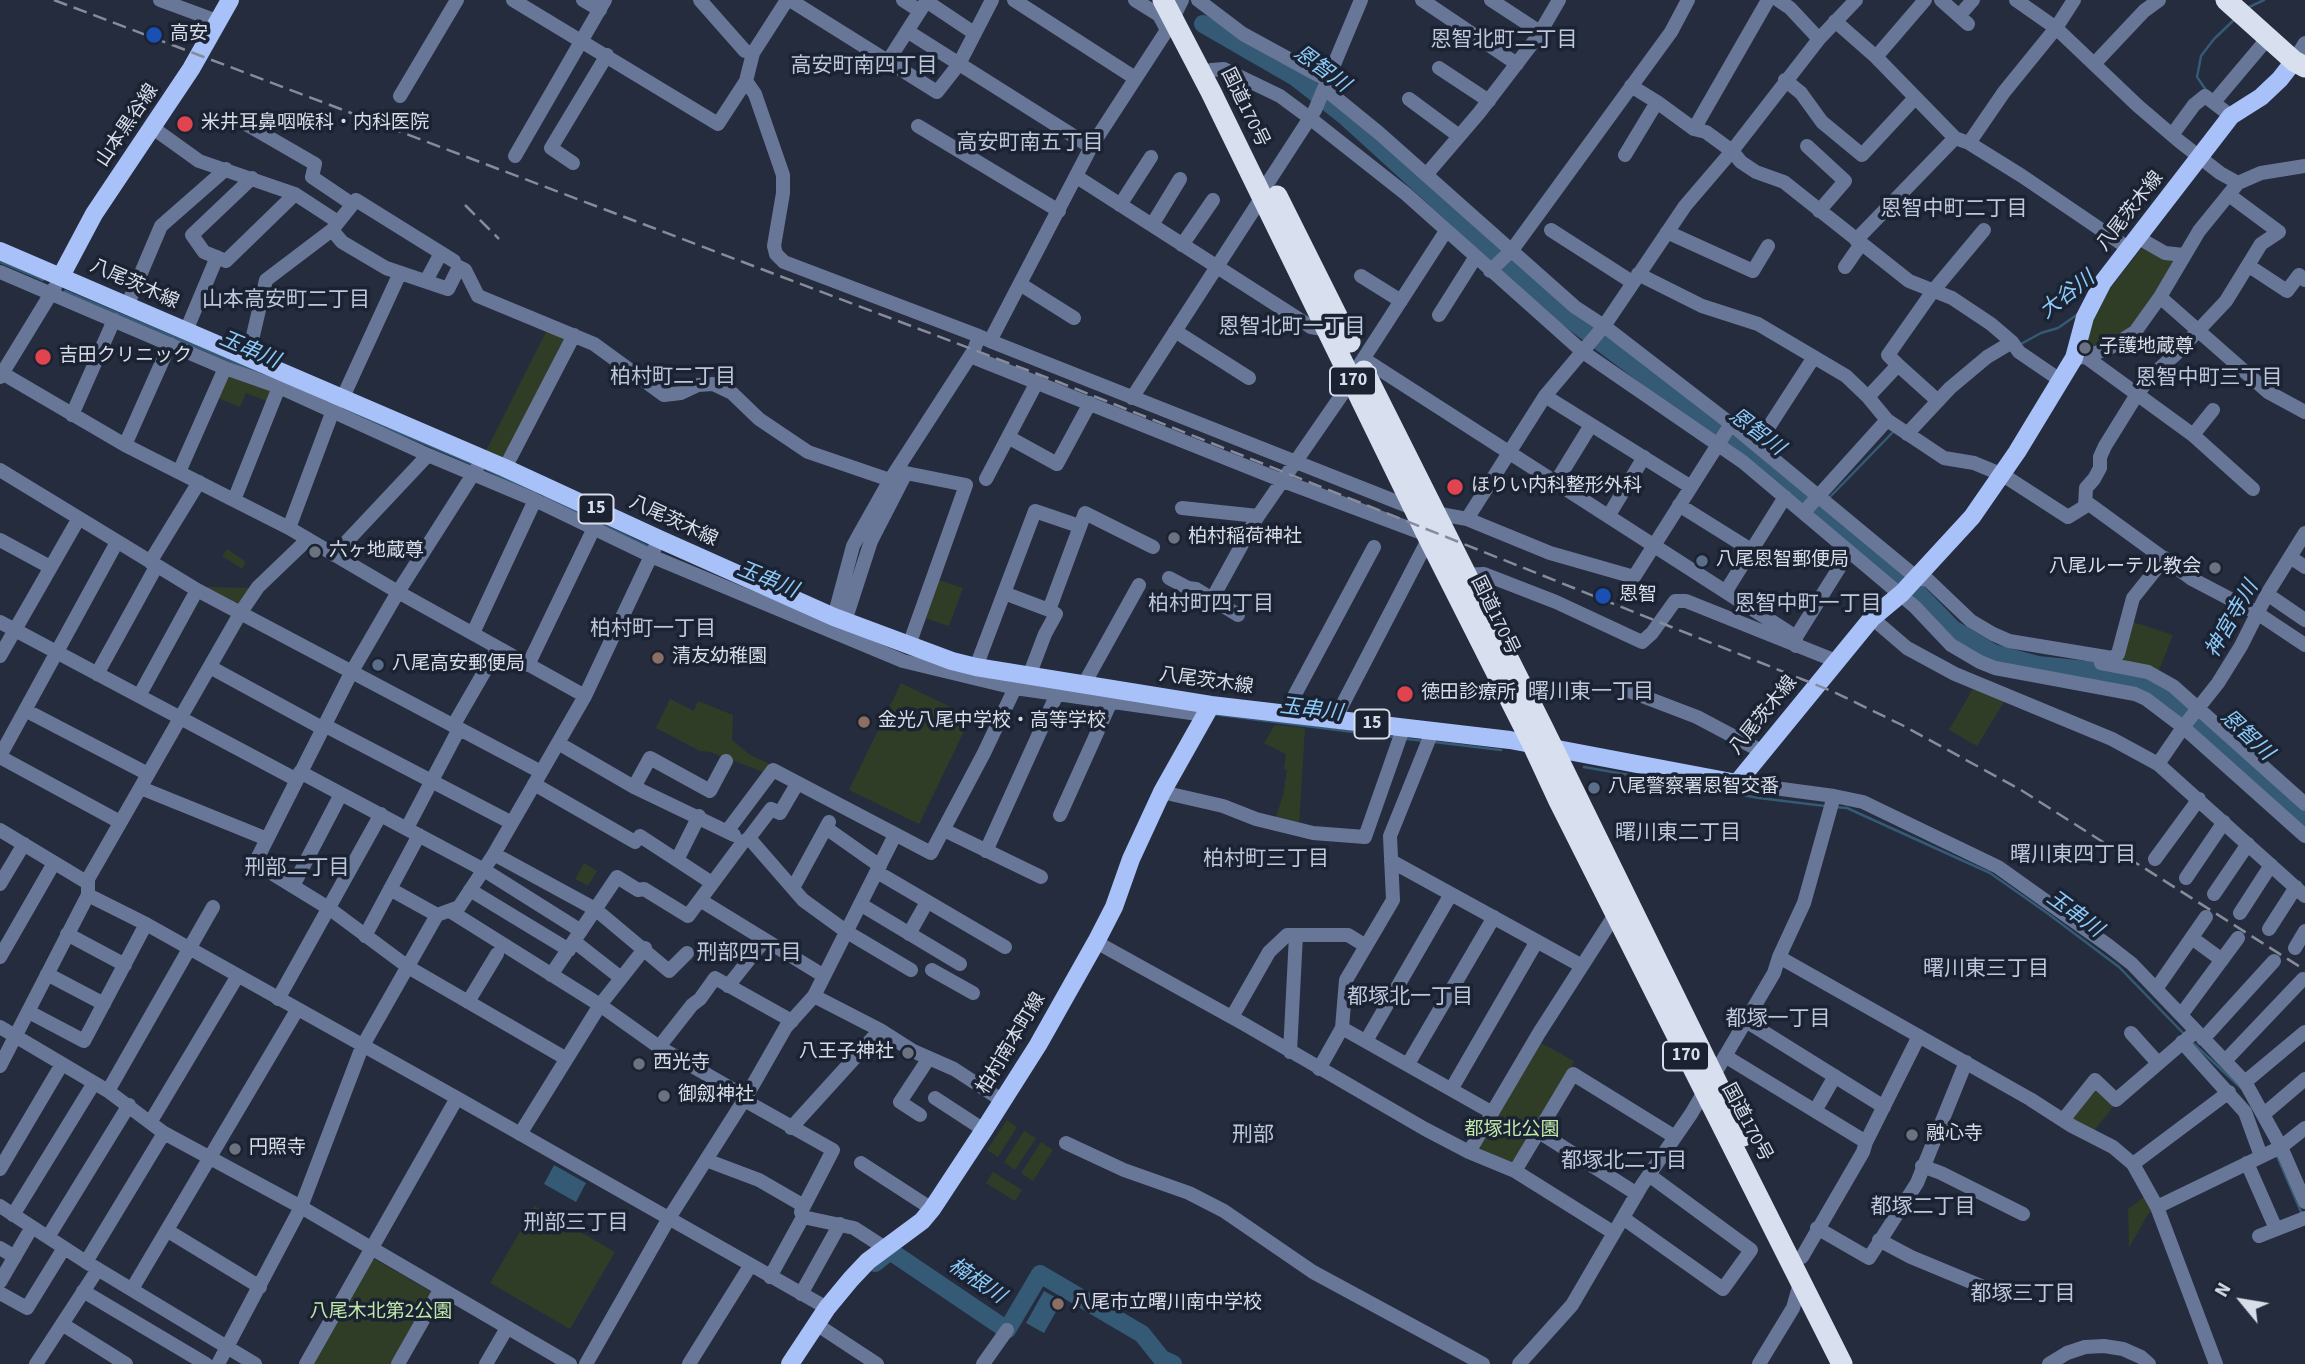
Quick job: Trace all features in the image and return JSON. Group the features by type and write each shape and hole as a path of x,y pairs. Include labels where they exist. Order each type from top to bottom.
{"highway":[{"path":"2226,0 2268,38 2301,57"},
{"name":"国道170号","path":"1179,10 1211,70 1328,330 1358,370"},
{"name":"国道170号","path":"1179,10 1709,1084 1842,1364"},
{"name":"国道170号","path":"1425,511 1428,536 1457,576"},
{"name":"国道170号","path":"1543,747 1559,801 1616,913 1802,1257 1854,1364"}],"main road":[{"name":"山本黒谷線","path":"61,276 94,214 191,69 230,0"},
{"name":"八尾茨木線","path":"0,251 248,357 337,403 478,466 505,468 655,548 952,661 1019,680 1084,684 1114,697 1208,710 1286,713 1543,747 1737,783 1872,618 1908,587 1972,517 2003,475 2060,380 2080,358 2085,317 2103,282 2231,116 2260,97 2301,57"},
{"name":"柏村南本町線","path":"790,1364 827,1308 868,1261 922,1221 932,1209 985,1130 1038,1045 1096,942 1114,907 1131,859 1162,792 1208,710"}],"street":[{"path":"160,0 217,21"},
{"path":"400,96 457,0"},
{"path":"513,0 582,39 718,124 746,81 753,53 788,0 937,92 959,64 992,0"},
{"path":"515,156 603,5 583,0"},
{"path":"700,0 744,51 753,53"},
{"path":"903,0 924,4 971,31"},
{"path":"1014,0 1135,78"},
{"path":"1135,0 1158,15 1179,10 1243,34 1326,87 1575,307 1731,424 1819,495 1908,587 1914,607 1951,645 1980,663 1995,668 2134,694 2161,708 2305,836"},
{"path":"1132,398 1313,115 1360,0"},
{"path":"1422,0 1517,64"},
{"path":"1490,0 1540,32"},
{"path":"1491,270 1510,251 1671,32 1688,0"},
{"path":"1694,130 1768,0"},
{"path":"1778,0 1790,8 1819,38"},
{"path":"1467,519 1545,396 1603,327 1685,206 1732,151 1819,38 1856,0"},
{"path":"1876,57 1925,0"},
{"path":"1941,0 1964,20 1973,0"},
{"path":"2016,0 2056,28 2279,232 2261,244 2226,302 2150,377 2136,396 2105,446 2100,457 2100,468 2086,488 2085,506"},
{"path":"1845,267 1859,242 1962,141 2056,28 2074,0"},
{"path":"2095,63 2144,11 2159,0"},
{"path":"1426,175 1517,64 1540,32 1556,1"},
{"path":"888,61 924,4"},
{"path":"840,619 853,546 890,480 1020,284 1091,147 1179,10"},
{"path":"1835,21 1876,57 1914,99 1962,141 2133,242 2165,253 2184,255"},
{"path":"907,31 1091,147"},
{"path":"2214,102 2268,38"},
{"path":"573,163 551,148 607,55"},
{"path":"1439,68 1489,101"},
{"path":"1211,70 1224,69 1313,115 1584,351 1718,443 1805,511 1849,552 1908,587 1928,580 1971,621 2020,649 2148,672 2173,686 2305,804"},
{"path":"1785,80 1801,93 1822,122 1862,155 1914,99"},
{"path":"746,81 755,94 783,175 783,193 774,246 776,254 784,262 1425,511 1467,519 1550,553 1634,578 1731,424"},
{"path":"1631,86 1694,130 1706,132 1756,172 1784,182 1909,281 1952,298 1992,324 2019,352 2060,380"},
{"path":"2172,135 2205,96 2231,116"},
{"path":"1409,99 1459,136"},
{"path":"1625,155 1657,102"},
{"path":"232,116 315,164 312,177 352,204"},
{"path":"918,126 1059,211"},
{"path":"153,128 199,161 295,194 335,226 342,242 386,268 448,289 460,267 465,270 478,296 594,344 664,395 713,384 732,393 759,419 808,452 890,480"},
{"path":"1807,146 1845,181 1819,211"},
{"path":"1120,205 1151,157"},
{"path":"2080,358 2111,347 2135,332 2160,297 2199,230 2234,189 2261,173 2305,166"},
{"path":"127,306 160,226 226,169"},
{"path":"1077,177 1311,327 1328,330"},
{"path":"252,178 192,235 204,252 226,261 295,194"},
{"path":"1152,225 1180,179"},
{"path":"248,357 267,280 335,226 356,200 448,257 426,281"},
{"path":"1182,245 1213,200"},
{"path":"1551,230 1635,278 1702,306 1758,324 1846,376 1887,420 1944,458 1974,463 2003,475 2068,517 2089,504 2192,579 2257,613 2305,645"},
{"path":"1938,401 1888,355 1933,291 1984,230"},
{"path":"1212,599 1258,516 1358,370 1446,231"},
{"path":"1667,232 1753,271 1768,246"},
{"path":"186,331 217,257"},
{"path":"1439,315 1475,258"},
{"path":"2249,266 2287,291 2303,274"},
{"path":"0,272 225,368 337,403 428,455 478,466 535,500 594,528 655,548 903,661 1019,680 1056,694 1114,697 1060,815"},
{"path":"289,528 337,403 400,273"},
{"path":"61,276 1,375 125,445 289,528 585,696"},
{"path":"1361,276 1401,301"},
{"path":"1020,284 1074,318"},
{"path":"2160,297 2269,392 2305,412"},
{"path":"72,415 114,320"},
{"path":"1175,331 1249,378"},
{"path":"505,468 574,335"},
{"path":"1907,434 1938,401 1987,357 2012,342"},
{"path":"125,445 170,344"},
{"path":"970,356 1428,536 1335,719"},
{"path":"1757,445 1814,357"},
{"path":"2080,358 2193,435 2253,489"},
{"path":"1358,370 1370,363 1726,591 1796,642"},
{"path":"1868,397 1898,365"},
{"path":"179,472 225,368"},
{"path":"986,479 1037,382"},
{"path":"234,500 279,387"},
{"path":"1545,396 1691,487"},
{"path":"1009,437 1057,464 1090,403"},
{"path":"2193,435 2213,410"},
{"path":"1805,511 1887,420"},
{"path":"1556,482 1591,425"},
{"path":"334,555 428,455"},
{"path":"1609,515 1644,457"},
{"path":"478,466 398,592 351,673 255,863 330,909 408,967 565,1058"},
{"path":"0,470 197,590 456,727 712,883"},
{"path":"840,619 871,541 906,474 966,485 909,645"},
{"path":"97,674 153,564 199,482"},
{"path":"1726,591 1785,497"},
{"path":"473,633 535,500"},
{"path":"1679,505 1751,550"},
{"path":"1182,508 1258,516"},
{"path":"976,667 1035,511 1079,526"},
{"path":"1049,610 1085,513 1153,547"},
{"path":"0,656 79,518"},
{"path":"528,665 594,528"},
{"path":"2158,764 2184,726 2198,711 2241,646 2267,594 2305,533"},
{"path":"0,540 50,568"},
{"path":"0,1066 67,934 88,889 88,879 241,612 258,587 308,540"},
{"path":"117,542 0,757 120,822"},
{"path":"1286,713 1374,547"},
{"path":"218,1364 301,1207 362,1047 443,913 459,907 494,855 585,696 655,548"},
{"path":"1796,642 1849,552"},
{"path":"2290,557 2305,567"},
{"path":"2009,641 2112,659 2118,654 2133,598 2165,558"},
{"path":"1457,576 1484,574 1556,602 1642,642 1652,633 1675,601 1686,601 1796,642 1836,661"},
{"path":"1169,578 1196,589 1238,615"},
{"path":"1084,684 1139,585"},
{"path":"139,696 197,590"},
{"path":"728,830 773,770 932,853 1019,680 1056,614 1004,593"},
{"path":"2267,594 2305,620"},
{"path":"1872,618 1907,648 1955,674 2112,739 2158,764 2300,891 2269,929"},
{"path":"0,622 180,718 341,794 484,870 621,978"},
{"path":"365,936 390,889 432,780 456,727 498,648"},
{"path":"209,667 512,823"},
{"path":"1629,691 1697,717 1763,752"},
{"path":"986,851 1056,694"},
{"path":"25,710 148,774"},
{"path":"1162,792 1223,806 1256,819 1313,833 1365,836 1403,729"},
{"path":"1319,1069 1342,1028 1346,980 1393,900 1390,836 1416,766 1432,732"},
{"path":"558,743 634,787 746,840 803,900 847,932 911,970"},
{"path":"634,787 650,758 710,791 726,761"},
{"path":"1737,783 1863,802 1998,867 2123,956 2245,1082 2281,1147 2304,1199"},
{"path":"551,975 617,877 638,890 644,889 688,916 771,809 780,813 797,784"},
{"path":"141,788 267,839"},
{"path":"293,886 341,794"},
{"path":"1519,1364 1572,1305 1637,1194 1709,1084 1774,972 1804,903 1834,796"},
{"path":"2155,859 2199,799"},
{"path":"278,999 381,814"},
{"path":"677,860 699,816"},
{"path":"2186,878 2224,822"},
{"path":"793,888 827,825 878,869 927,902 1005,947"},
{"path":"0,830 146,924 827,1308"},
{"path":"944,830 1041,877"},
{"path":"586,1364 669,1218 745,1098 786,1027 814,996 895,835"},
{"path":"2214,894 2248,844"},
{"path":"0,884 24,845"},
{"path":"494,855 596,909 669,971 687,953"},
{"path":"1391,861 1582,966"},
{"path":"0,957 54,863"},
{"path":"2240,913 2272,865"},
{"path":"390,889 443,913 551,975 600,1005 659,1047 833,1150 770,1277"},
{"path":"470,890 575,941"},
{"path":"1366,1041 1451,894"},
{"path":"700,900 824,976"},
{"path":"909,934 927,902"},
{"path":"860,904 960,964"},
{"path":"108,1091 213,907"},
{"path":"1469,1153 1491,1112 1616,913"},
{"path":"1408,1064 1494,917"},
{"path":"2156,989 2206,917"},
{"path":"29,1012 84,1041 146,924"},
{"path":"2295,948 2305,931"},
{"path":"67,934 125,965"},
{"path":"1232,1017 1269,952 1287,935 1349,935 1366,946"},
{"path":"1290,1052 1296,935"},
{"path":"2192,938 2222,960"},
{"path":"2181,1015 2238,938"},
{"path":"728,986 764,941"},
{"path":"1452,1088 1537,941"},
{"path":"1096,942 1469,1153 1515,1171 1614,1233"},
{"path":"520,1133 600,1005 645,948"},
{"path":"942,953 928,975 973,993"},
{"path":"468,1002 497,954"},
{"path":"1779,957 2113,1147 2133,1164 2157,1207 2216,1364"},
{"path":"2063,1120 2095,1080 2116,1100 2182,1042 2199,1035 2274,961"},
{"path":"47,974 104,1004"},
{"path":"151,1121 237,976"},
{"path":"659,1047 715,978 792,1021"},
{"path":"2225,1061 2299,984 2305,1001"},
{"path":"814,996 880,1030 913,1051 954,1069 1003,1101"},
{"path":"132,1289 297,1010"},
{"path":"1746,1021 1884,1107"},
{"path":"0,1027 108,1091 164,1133 301,1207 570,1364"},
{"path":"1342,1028 1491,1112"},
{"path":"792,1128 880,1030"},
{"path":"2245,1082 2305,1032"},
{"path":"2131,1033 2158,1063"},
{"path":"1802,1257 1863,1152 1919,1036"},
{"path":"2182,1042 2245,1112 2262,1156"},
{"path":"1725,1056 1866,1142"},
{"path":"920,1115 900,1102 929,1058"},
{"path":"1817,1228 1868,1258 1917,1183 1966,1062"},
{"path":"0,1169 62,1064"},
{"path":"1515,1171 1573,1074 1675,1138"},
{"path":"1815,1111 1835,1076"},
{"path":"2264,1115 2305,1079"},
{"path":"13,1215 94,1083"},
{"path":"2133,1164 2229,1092"},
{"path":"306,1364 457,1098"},
{"path":"935,1098 985,1130"},
{"path":"48,1237 129,1105"},
{"path":"2157,1207 2281,1147 2305,1128"},
{"path":"1539,1132 1637,1194"},
{"path":"36,1364 83,1291 92,1265 164,1133"},
{"path":"1066,1143 1124,1170 1189,1193 1224,1211 1313,1272 1483,1364"},
{"path":"706,1160 759,1180 803,1212 864,1233 886,1248"},
{"path":"861,1163 932,1209"},
{"path":"2247,1163 2276,1229"},
{"path":"1922,1166 2023,1213"},
{"path":"1623,1218 1723,1289 1751,1250 1649,1175"},
{"path":"0,1206 255,1364"},
{"path":"2259,1236 2305,1218"},
{"path":"801,1294 840,1224"},
{"path":"0,1282 32,1227"},
{"path":"168,1231 260,1287"},
{"path":"1879,1240 1911,1257 1993,1291"},
{"path":"0,1248 15,1257"},
{"path":"0,1293 27,1308 64,1248"},
{"path":"689,1364 750,1266"},
{"path":"1759,1364 1793,1308 1801,1280"},
{"path":"398,1364 440,1290"},
{"path":"83,1291 206,1364"},
{"path":"62,1324 126,1364"},
{"path":"816,1324 877,1364"},
{"path":"486,1364 507,1328"},
{"path":"984,1364 1007,1330"},
{"path":"2049,1364 2067,1353 2104,1346 2123,1349 2149,1364"}],"green space":[{"path":"2145,244 2179,259 2130,331 2081,355 2089,323 2105,295"},
{"path":"549,326 567,340 503,457 500,458 486,451"},
{"path":"228,373 270,390 269,402 246,393 240,407 215,397"},
{"path":"227,549 246,562 242,569 222,556"},
{"path":"936,579 963,588 949,626 922,617"},
{"path":"207,587 252,588 242,603 236,605"},
{"path":"2133,622 2173,635 2158,673 2121,663"},
{"path":"901,683 971,717 919,824 849,790"},
{"path":"1975,685 2004,702 1977,746 1949,730"},
{"path":"670,699 694,711 698,701 733,715 732,740 750,755 772,765 766,773 710,752 700,751 656,728"},
{"path":"1275,725 1305,728 1299,826 1275,819 1283,796 1287,770 1284,769 1286,754 1264,743"},
{"path":"584,863 597,871 588,886 575,879"},
{"name":"都塚北公園","path":"1541,1043 1574,1061 1572,1066 1517,1164 1483,1155 1480,1146"},
{"path":"2098,1088 2116,1103 2093,1132 2069,1120"},
{"path":"1007,1120 1017,1127 998,1157 987,1150"},
{"path":"1024,1131 1036,1138 1015,1170 1004,1162"},
{"path":"1041,1142 1053,1150 1033,1181 1021,1173"},
{"path":"993,1172 1022,1190 1015,1201 986,1183"},
{"path":"2148,1194 2154,1210 2148,1214 2129,1248 2128,1209"},
{"path":"535,1206 615,1252 570,1329 490,1283"},
{"name":"八尾木北第2公園","path":"371,1257 430,1291 432,1295 393,1364 311,1364"}],"water":[{"path":"554,1165 586,1183 576,1202 544,1184"},
{"path":"1044,1291 1062,1301 1044,1333 1026,1323"}],"waterway":[{"name":"大谷川","path":"2249,7 2264,0"},
{"name":"大谷川","path":"2206,90 2197,77 2201,56 2235,19"},
{"name":"恩智川","path":"1203,24 1295,77 1346,117 1559,311 1750,454 1919,594 1953,629 1993,653 2038,665 2097,671 2141,681 2174,700 2305,822"},
{"name":"玉串川","path":"0,262 43,280"},
{"name":"玉串川","path":"65,291 259,373"},
{"name":"大谷川","path":"2019,345 2041,333 2058,328 2078,314"},
{"name":"玉串川","path":"339,407 475,465"},
{"name":"大谷川","path":"1828,499 1894,431"},
{"name":"玉串川","path":"481,467 535,493"},
{"name":"玉串川","path":"545,497 649,547"},
{"name":"玉串川","path":"1212,714 1393,737"},
{"name":"玉串川","path":"1407,739 1424,741"},
{"name":"玉串川","path":"1434,742 1501,750"},
{"name":"玉串川","path":"1584,767 1759,798 1825,806"},
{"name":"玉串川","path":"1835,807 1847,808 1990,873 2119,967 2185,1035"},
{"name":"玉串川","path":"2193,1043 2241,1088"},
{"name":"玉串川","path":"2277,1156 2302,1214"},
{"name":"楠根川","path":"875,1263 890,1251 1007,1330 1040,1274 1142,1334 1162,1359 1173,1364"}],"railway":[{"path":"54,0 1061,383 1834,692 1902,725 2021,790 2305,970"},
{"path":"465,205 499,239"}],"place":[{"name":"高安","path":"154,35"},
{"name":"米井耳鼻咽喉科・内科医院","path":"185,124"},
{"name":"子護地蔵尊","path":"2085,348"},
{"name":"吉田クリニック","path":"43,357"},
{"name":"ほりい内科整形外科","path":"1455,487"},
{"name":"柏村稲荷神社","path":"1174,538"},
{"name":"六ヶ地蔵尊","path":"315,552"},
{"name":"八尾恩智郵便局","path":"1702,561"},
{"name":"八尾ルーテル教会","path":"2215,568"},
{"name":"恩智","path":"1603,596"},
{"name":"清友幼稚園","path":"658,658"},
{"name":"八尾高安郵便局","path":"378,665"},
{"name":"徳田診療所","path":"1405,694"},
{"name":"金光八尾中学校・高等学校","path":"864,722"},
{"name":"八尾警察署恩智交番","path":"1594,788"},
{"name":"八王子神社","path":"908,1053"},
{"name":"西光寺","path":"639,1064"},
{"name":"御劔神社","path":"664,1096"},
{"name":"融心寺","path":"1912,1135"},
{"name":"円照寺","path":"235,1149"},
{"name":"八尾市立曙川南中学校","path":"1058,1304"}],"district":[{"name":"恩智北町二丁目","path":"1504,41"},
{"name":"高安町南四丁目","path":"864,67"},
{"name":"高安町南五丁目","path":"1030,144"},
{"name":"恩智中町二丁目","path":"1954,210"},
{"name":"山本高安町二丁目","path":"286,301"},
{"name":"恩智北町一丁目","path":"1292,328"},
{"name":"柏村町二丁目","path":"673,378"},
{"name":"恩智中町三丁目","path":"2209,379"},
{"name":"柏村町四丁目","path":"1211,605"},
{"name":"恩智中町一丁目","path":"1808,605"},
{"name":"柏村町一丁目","path":"653,630"},
{"name":"曙川東一丁目","path":"1591,693"},
{"name":"曙川東二丁目","path":"1678,834"},
{"name":"曙川東四丁目","path":"2073,856"},
{"name":"柏村町三丁目","path":"1266,860"},
{"name":"刑部二丁目","path":"297,869"},
{"name":"刑部四丁目","path":"749,954"},
{"name":"曙川東三丁目","path":"1986,970"},
{"name":"都塚北一丁目","path":"1410,998"},
{"name":"都塚一丁目","path":"1778,1020"},
{"name":"刑部","path":"1253,1136"},
{"name":"都塚北二丁目","path":"1624,1162"},
{"name":"都塚二丁目","path":"1923,1208"},
{"name":"刑部三丁目","path":"576,1224"},
{"name":"都塚三丁目","path":"2023,1295"}],"water label":[{"name":"神宮寺川","path":"2233,620"}]}
